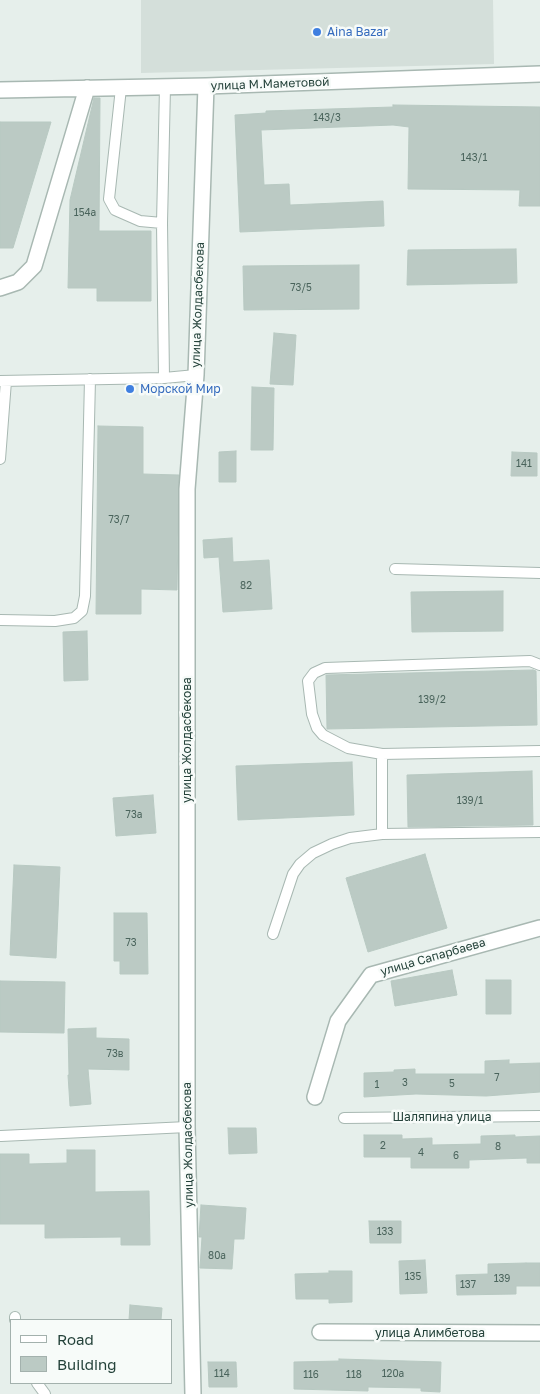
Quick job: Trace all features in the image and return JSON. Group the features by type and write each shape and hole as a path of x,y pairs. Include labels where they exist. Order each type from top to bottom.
{"street":[{"name":"улица М.Маметовой","path":"0,90 206,86 540,74"},
{"name":"улица Жолдасбекова","path":"193,1394 187,1127 187,489 196,375 206,86"},
{"path":"0,288 18,282 34,266 87,88"},
{"name":"улица Сапарбаева","path":"315,1097 338,1021 371,975 540,928"},
{"name":"улица Алимбетова","path":"320,1332 540,1334"}],"lane":[{"path":"164,378 162,223 165,87"},
{"path":"120,88 109,199 115,210 140,221 162,223"},
{"path":"0,458 3,381 164,378 196,375"},
{"path":"0,620 55,621 74,618 82,611 85,596 90,379"},
{"path":"395,569 540,574"},
{"path":"540,665 530,661 325,668 314,673 308,681 312,714 317,728 323,735 348,748 382,754 540,751"},
{"path":"382,754 382,834"},
{"path":"273,934 293,874 300,864 313,853 332,844 350,838 382,834 540,832"},
{"name":"Шаляпина улица","path":"344,1118 540,1116"},
{"path":"1,1136 187,1127"}],"shaded area":[{"name":"Aina Bazar","path":"141,0 493,0 494,64 141,73"}],"building":[{"path":"94,98 100,98 99,231 151,231 151,301 97,301 97,288 68,288 70,200"},
{"path":"393,105 540,107 540,206 519,206 520,190 408,189 409,127 393,125 261,130 264,185 289,184 290,205 383,201 384,226 240,232 235,115 266,113 266,111 393,107"},
{"path":"0,122 51,122 13,248 0,248"},
{"path":"516,249 517,283 407,285 408,250"},
{"path":"359,265 359,309 244,310 243,266"},
{"path":"274,333 296,335 293,385 270,384"},
{"path":"252,387 274,388 273,450 251,450"},
{"path":"98,426 143,427 143,474 179,475 177,590 141,589 141,614 96,614"},
{"path":"236,451 236,482 219,482 219,452"},
{"path":"512,452 537,453 537,476 511,476"},
{"path":"232,538 233,562 269,560 272,609 223,612 219,557 204,558 203,540"},
{"path":"503,591 503,631 412,632 411,592"},
{"path":"87,631 88,680 64,681 63,632"},
{"path":"536,671 537,725 327,729 326,675"},
{"path":"352,762 354,815 238,820 236,766"},
{"path":"532,771 533,825 408,827 407,775"},
{"path":"153,795 156,833 116,836 113,798"},
{"path":"425,854 447,928 368,952 346,878"},
{"path":"14,865 60,867 56,958 10,955"},
{"path":"114,913 147,913 148,974 120,974 120,961 114,961"},
{"path":"452,970 457,995 395,1006 391,981"},
{"path":"486,980 511,980 511,1014 486,1014"},
{"path":"0,981 65,982 64,1033 0,1032"},
{"path":"96,1028 96,1038 129,1039 129,1070 88,1069 91,1104 70,1106 68,1029"},
{"path":"509,1060 509,1064 540,1063 540,1092 486,1096 416,1094 364,1097 364,1073 415,1069 415,1074 485,1074 485,1061"},
{"path":"228,1128 256,1128 257,1153 229,1154"},
{"path":"364,1135 402,1135 402,1139 432,1138 432,1145 481,1144 481,1136 540,1136 540,1163 527,1163 527,1158 469,1160 469,1168 411,1168 411,1157 364,1157"},
{"path":"67,1150 95,1150 95,1192 149,1191 150,1245 121,1245 121,1237 45,1238 45,1224 0,1224 0,1154 29,1154 29,1164 67,1163"},
{"path":"201,1205 246,1208 244,1239 234,1239 232,1269 200,1268 202,1237 199,1237"},
{"path":"369,1221 401,1221 401,1243 370,1243"},
{"path":"425,1260 427,1293 400,1294 399,1261"},
{"path":"540,1263 540,1286 516,1286 516,1294 457,1295 456,1275 488,1274 488,1264"},
{"path":"329,1271 352,1271 352,1302 329,1303 329,1299 296,1299 295,1274 329,1273"},
{"path":"130,1305 162,1308 161,1319 129,1319"},
{"path":"339,1359 441,1362 440,1392 421,1391 421,1388 368,1387 368,1391 294,1389 294,1362 339,1361"},
{"path":"208,1362 236,1362 237,1387 209,1387"}],"place":[{"name":"Aina Bazar","path":"317,32"},
{"name":"Морской Мир","path":"130,389"}]}
